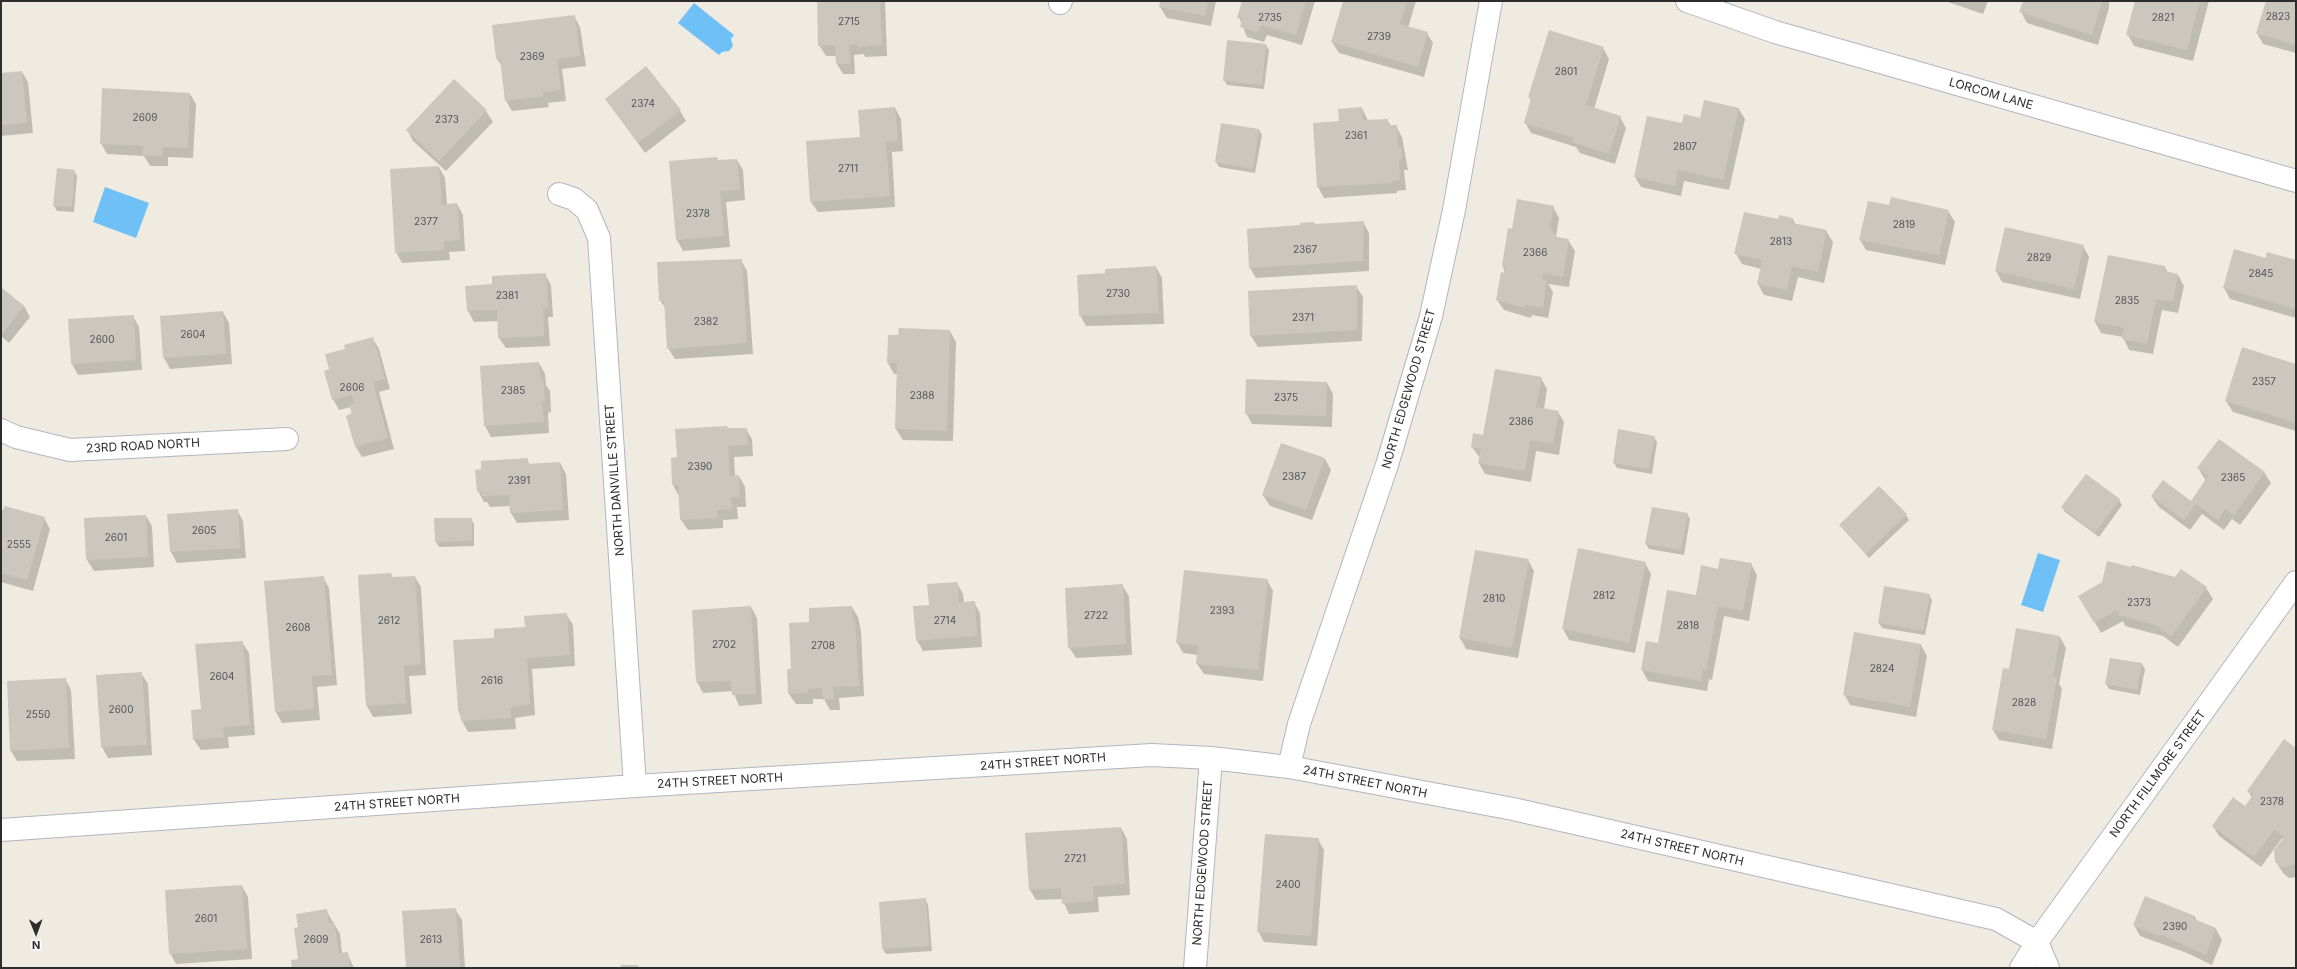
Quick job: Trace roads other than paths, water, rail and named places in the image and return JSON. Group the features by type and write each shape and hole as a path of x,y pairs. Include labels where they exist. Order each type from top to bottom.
{"street":[{"name":"NORTH EDGEWOOD STREET","path":"1289,768 1299,724 1387,465 1427,330 1454,210 1491,1"},
{"name":"LORCOM LANE","path":"1688,1 1775,32 2296,181"},
{"name":"NORTH DANVILLE STREET","path":"559,194 574,199 587,210 600,238 635,786"},
{"name":"23RD ROAD NORTH","path":"1,430 16,437 70,450 287,439"},
{"name":"NORTH FILLMORE STREET","path":"2021,968 2036,942 2296,582"},
{"name":"24TH STREET NORTH","path":"1,830 250,814 635,786 1152,755 1211,758 1289,768 1513,809 1996,919 2036,942"},
{"name":"NORTH EDGEWOOD STREET","path":"1195,968 1211,758"},
{"path":"2036,942 2048,968"}],"water":[{"path":"694,3 734,35 731,39 733,46 729,51 722,52 719,55 678,23"},
{"path":"105,187 149,203 136,238 93,222"},
{"path":"2038,553 2060,560 2043,612 2021,605"}]}
